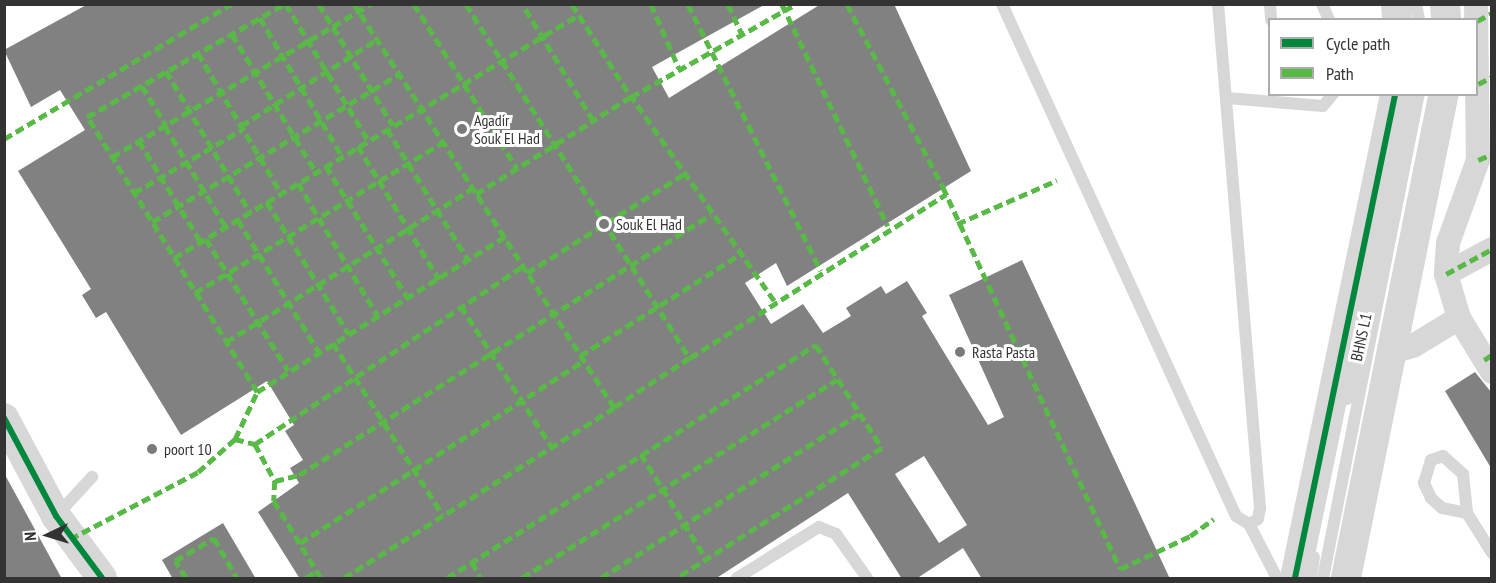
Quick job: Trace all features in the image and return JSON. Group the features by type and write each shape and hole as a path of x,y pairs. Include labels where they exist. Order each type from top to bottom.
{"street":[{"path":"1478,28 1485,80 1485,157 1449,243 1446,274 1459,318 1489,362"},
{"path":"1295,579 1395,96"},
{"path":"1346,579 1444,96"},
{"path":"1446,274 1491,249"},
{"path":"1392,352 1413,346 1459,318"},
{"path":"4,418 56,516 102,579"}],"lane":[{"path":"1002,4 1236,516 1249,524 1277,579"},
{"path":"1218,4 1260,508 1258,519 1249,524"},
{"path":"1322,4 1328,18"},
{"path":"1227,98 1277,98 1323,106 1331,96"},
{"name":"BHNS L1","path":"1311,579 1331,463 1406,128 1408,96"},
{"name":"BHNS L1","path":"1323,579 1419,96"},
{"path":"1467,513 1442,508 1431,498 1424,483 1431,460 1443,456 1463,474 1467,513 1491,553"},
{"path":"56,516 92,477"},
{"path":"737,579 819,527 836,534 867,579"}],"building":[{"path":"88,4 766,4 652,67 669,98 821,4 894,4 971,171 787,286 776,263 745,283 771,324 803,304 823,333 851,316 846,308 881,286 886,294 907,281 927,313 922,316 988,425 1004,417 949,295 1022,260 1170,579 982,579 963,548 916,579 902,579 848,493 715,579 300,579 258,512 299,483 290,468 303,460 285,431 294,425 267,381 181,435 106,312 96,318 82,295 91,289 18,171 85,130 60,90 31,107 4,50","holes":["924,456 967,525 939,543 895,474"]},
{"path":"1475,372 1491,392 1491,468 1445,391"},
{"path":"4,473 62,579 4,579"},
{"path":"223,523 256,579 173,579 162,560"}],"marked path":[{"path":"4,139 231,4"},
{"path":"235,439 257,392 87,117 284,4"},
{"path":"286,4 368,140"},
{"path":"319,4 393,125"},
{"path":"344,578 614,408 354,4"},
{"path":"112,157 371,4"},
{"path":"414,4 517,168"},
{"path":"466,4 690,358 614,408"},
{"path":"476,194 593,121 522,4"},
{"path":"572,4 631,97 593,121"},
{"path":"651,4 679,68"},
{"path":"688,4 821,271"},
{"path":"728,4 743,36"},
{"path":"782,4 888,226"},
{"path":"774,301 631,97 796,4"},
{"path":"847,4 943,187 1120,569 1190,536 1213,519"},
{"path":"1478,20 1492,13"},
{"path":"174,258 578,15"},
{"path":"260,18 342,156"},
{"path":"232,34 316,172"},
{"path":"241,126 376,40"},
{"path":"198,53 281,193"},
{"path":"166,71 250,212"},
{"path":"152,222 399,74"},
{"path":"1478,84 1492,77"},
{"path":"142,86 166,125"},
{"path":"165,126 226,227"},
{"path":"134,193 243,129"},
{"path":"387,129 469,261"},
{"path":"139,141 201,242"},
{"path":"195,293 443,142"},
{"path":"358,146 439,279"},
{"path":"1478,160 1492,154"},
{"path":"326,166 408,298"},
{"path":"527,273 686,173"},
{"path":"957,224 1057,180"},
{"path":"298,183 378,316"},
{"path":"226,342 473,188"},
{"path":"690,358 946,194"},
{"path":"267,202 349,334"},
{"path":"275,481 299,475 711,215"},
{"path":"238,220 319,352"},
{"path":"257,392 504,237"},
{"path":"206,239 288,370"},
{"path":"1446,274 1492,249"},
{"path":"580,356 739,255"},
{"path":"255,444 523,266"},
{"path":"461,306 552,447"},
{"path":"333,343 443,515"},
{"path":"447,578 816,345 882,448 677,578"},
{"path":"1484,360 1492,355"},
{"path":"300,543 584,361"},
{"path":"522,578 837,380"},
{"path":"601,578 858,414"},
{"path":"70,539 198,472 235,439 255,444 275,481 274,501 321,578"},
{"path":"641,454 707,560"},
{"path":"186,578 175,561 214,538 237,578"},
{"path":"472,562 481,578"},
{"path":"306,578 316,571"}],"cycle path":[{"path":"1295,578 1395,96"},
{"path":"4,418 56,516 102,578"}],"place":[{"name":"Agadir Souk El Had","path":"462,129"},
{"name":"Souk El Had","path":"604,224"},
{"name":"Rasta Pasta","path":"960,352"},
{"name":"poort 10","path":"152,449"}]}
